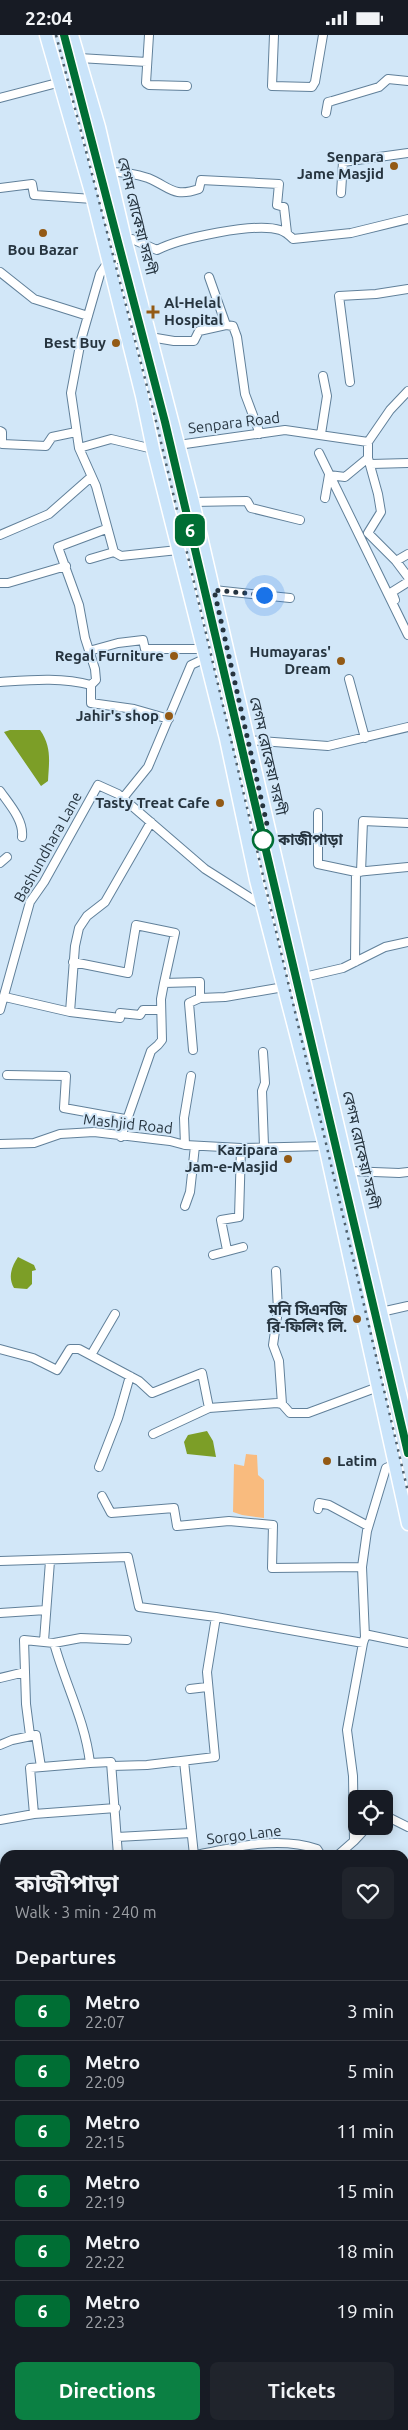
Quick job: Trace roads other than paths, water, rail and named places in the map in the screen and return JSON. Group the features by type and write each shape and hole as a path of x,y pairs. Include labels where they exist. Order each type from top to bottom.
{"main road":[{"path":"46,35 93,199 205,654 263,906 325,1146 408,1524"},
{"name":"বেগম রোকেয়া সরণী","path":"72,35 110,172 124,239 193,502 407,1424"},
{"path":"205,654 228,651"}],"street":[{"path":"149,35 147,84 187,86"},
{"path":"274,35 272,86 312,87 314,85 323,35"},
{"path":"79,58 147,62"},
{"path":"326,113 328,102 379,87 388,79 408,81"},
{"path":"0,98 61,82"},
{"path":"341,193 343,162 408,153"},
{"path":"110,172 122,172 149,179 173,192 181,193 199,189 201,180 279,184 277,205 284,207 287,233"},
{"path":"0,188 32,184 34,195 93,199"},
{"path":"124,239 132,239 157,250 172,242 220,232 278,229 287,233 293,239 351,233 408,219"},
{"path":"129,255 108,262 100,274 88,315 73,379 72,393 78,448 100,499 106,529 114,552 121,556 178,550"},
{"path":"0,272 34,299 88,315"},
{"path":"209,277 226,325"},
{"path":"350,382 339,296 376,294 408,289"},
{"path":"150,337 174,341 194,341 198,331 226,325 233,326 237,337 245,394 260,434"},
{"path":"321,434 327,396 323,376"},
{"path":"408,391 390,409 378,431 368,442 370,461 381,512 368,533 396,561 408,577"},
{"name":"Senpara Road","path":"178,445 201,440 285,430 368,442"},
{"path":"0,431 2,432 2,444 19,446 46,446 52,437 76,432"},
{"path":"78,448 111,439 153,449"},
{"path":"319,453 408,635"},
{"path":"325,498 329,475 344,477 370,461 408,463"},
{"path":"0,535 49,513 91,477"},
{"path":"193,502 247,501 251,508 300,520"},
{"path":"106,529 58,547 79,605 96,674 96,680 91,685 91,703 134,709 169,719"},
{"path":"90,559 114,552"},
{"path":"396,561 408,555"},
{"path":"0,583 8,583 66,566"},
{"path":"408,582 392,593 408,623"},
{"path":"214,590 290,598"},
{"path":"89,651 118,643 143,640 145,649 205,654"},
{"path":"205,654 191,665 148,767 123,798 205,869 263,906"},
{"path":"0,682 40,679 79,682 91,685"},
{"path":"349,679 365,738"},
{"path":"247,740 328,745 408,727"},
{"name":"Bashundhara Lane","path":"0,1010 30,902 48,875 98,785 123,798"},
{"path":"1,793 18,818 23,829 22,837"},
{"path":"318,813 317,864 359,872 408,867"},
{"path":"355,962 363,821 408,823"},
{"path":"70,1011 73,962 79,928 87,916 105,902 151,822"},
{"path":"0,863 7,857"},
{"path":"73,962 128,973 136,925 174,933 164,983 161,1010 162,1040 151,1051 125,1119 121,1137"},
{"path":"304,977 343,968 385,947 408,942"},
{"path":"164,983 200,982 200,998"},
{"path":"193,1050 189,1003 200,998 225,997 284,987"},
{"path":"5,997 70,1011 120,1018 120,1013 140,1015 143,1010 161,1010"},
{"path":"263,1051 265,1083 262,1091 264,1147"},
{"path":"7,1075 66,1076 64,1108 125,1119"},
{"path":"185,1145 184,1118 191,1076"},
{"name":"Mashjid Road","path":"0,1145 34,1143 60,1134 94,1132 121,1137 170,1141 195,1146 325,1146"},
{"path":"185,1206 190,1192 195,1146"},
{"path":"228,1251 221,1220 239,1217 241,1147"},
{"path":"349,1171 408,1172"},
{"path":"213,1255 244,1247"},
{"path":"276,1271 278,1310 273,1345 279,1361 282,1404 290,1413 308,1413 378,1387"},
{"path":"381,1312 408,1306"},
{"path":"91,1355 115,1314"},
{"path":"0,1349 33,1358 56,1369 72,1348 91,1355 130,1376 152,1393 202,1373 209,1407"},
{"path":"99,1467 118,1418 130,1376"},
{"path":"153,1434 209,1407 282,1404"},
{"path":"354,1841 353,1776 347,1730 364,1640 362,1567 368,1526 386,1468 395,1464"},
{"path":"102,1496 111,1513 174,1508 177,1526 229,1521 274,1525 272,1568 362,1567"},
{"path":"318,1509 319,1503 329,1505 368,1526"},
{"path":"0,1561 50,1561 128,1557 139,1607 364,1640"},
{"path":"44,1641 50,1561"},
{"path":"0,1613 46,1610"},
{"path":"112,1766 215,1757 207,1672 216,1617"},
{"path":"364,1640 369,1635 408,1643"},
{"path":"30,1735 24,1640 54,1643 81,1638 127,1640"},
{"path":"54,1643 65,1681 72,1691 88,1739 90,1763"},
{"path":"0,1678 25,1672"},
{"path":"190,1689 207,1687"},
{"path":"0,1745 30,1735 36,1735 41,1767"},
{"path":"184,1761 194,1850"},
{"path":"34,1813 30,1768 111,1762 118,1850"},
{"path":"0,1820 34,1813 116,1808"},
{"path":"393,1820 408,1827"},
{"path":"118,1837 192,1833"},
{"path":"344,1850 360,1835"},
{"name":"Sorgo Lane","path":"218,1850 286,1843 310,1846 318,1850"}],"railway":[{"path":"56,35 157,425 408,1492"},
{"path":"92,144 165,422 408,1453"}],"metro line":[{"name":"6","path":"64,35 165,422 408,1453"}],"place":[{"name":"Senpara Jame Masjid","path":"394,166"},
{"name":"Bou Bazar","path":"43,233"},
{"name":"Al-Helal Hospital","path":"153,312"},
{"name":"Best Buy","path":"116,343"},
{"name":"Regal Furniture","path":"174,656"},
{"name":"Humayaras' Dream","path":"341,661"},
{"name":"Jahir's shop","path":"169,716"},
{"name":"Tasty Treat Cafe","path":"220,803"},
{"name":"কাজীপাড়া","path":"263,840"},
{"name":"Kazipara Jam-e-Masjid","path":"288,1159"},
{"name":"মনি সিএনজি রি-ফিলিং লি.","path":"357,1319"},
{"name":"Latim","path":"327,1461"}]}
